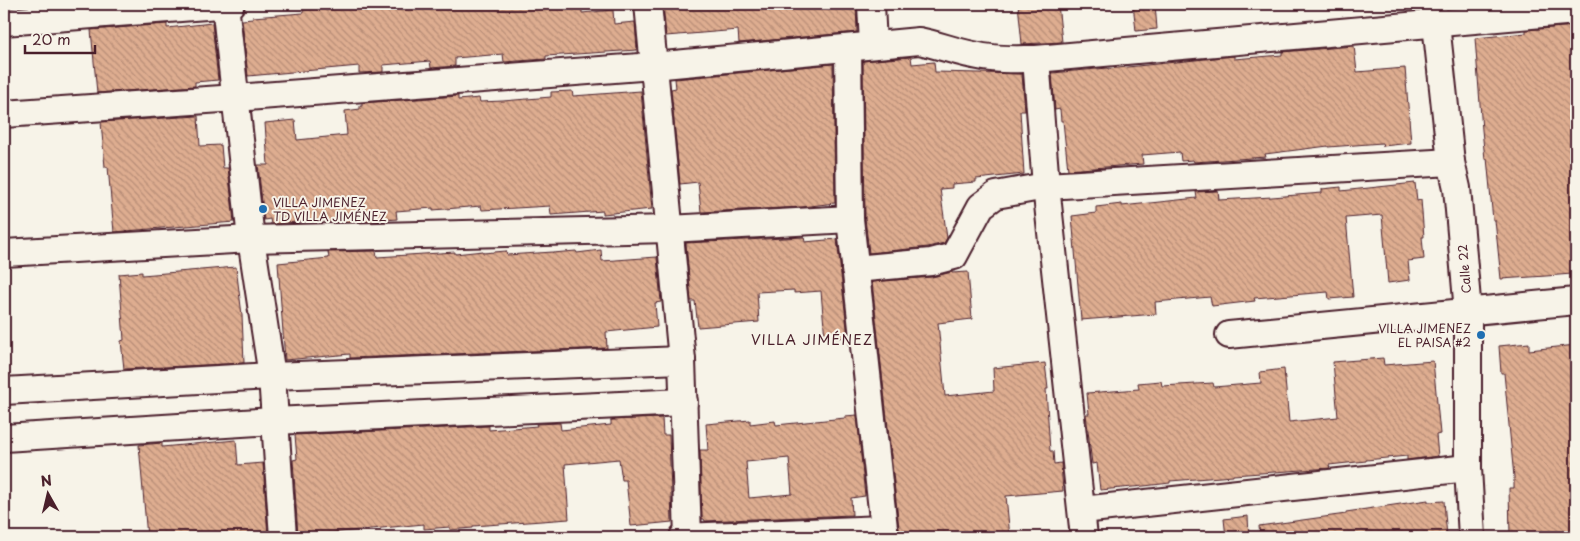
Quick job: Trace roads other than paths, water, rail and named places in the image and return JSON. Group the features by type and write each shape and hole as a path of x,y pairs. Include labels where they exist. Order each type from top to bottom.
{"street":[{"path":"225,4 251,239 272,376 283,537"},
{"path":"4,22 231,4"},
{"path":"648,4 682,360 688,537"},
{"path":"683,537 885,533 850,219 860,46 871,4"},
{"path":"4,114 653,66 919,41 961,53 993,59 1036,59 1434,14 1576,11"},
{"name":"Calle 22","path":"1434,14 1452,162 1457,188 1468,312 1468,468 1472,537"},
{"path":"1036,59 1046,186 1084,537"},
{"path":"855,269 930,262 954,256 982,206 996,194 1046,186 1452,162"},
{"path":"4,253 251,239 669,229 850,219"},
{"path":"1229,334 1576,301"},
{"path":"4,391 272,376 682,360"},
{"path":"4,438 274,421 684,402"},
{"path":"1082,510 1468,468"}],"place":[{"name":"VILLA JIMENEZ TD VILLA JIMÉNEZ","path":"263,209"},
{"name":"VILLA JIMENEZ EL PAISA #2","path":"1481,335"}],"district":[{"name":"VILLA JIMÉNEZ","path":"812,339"}]}
